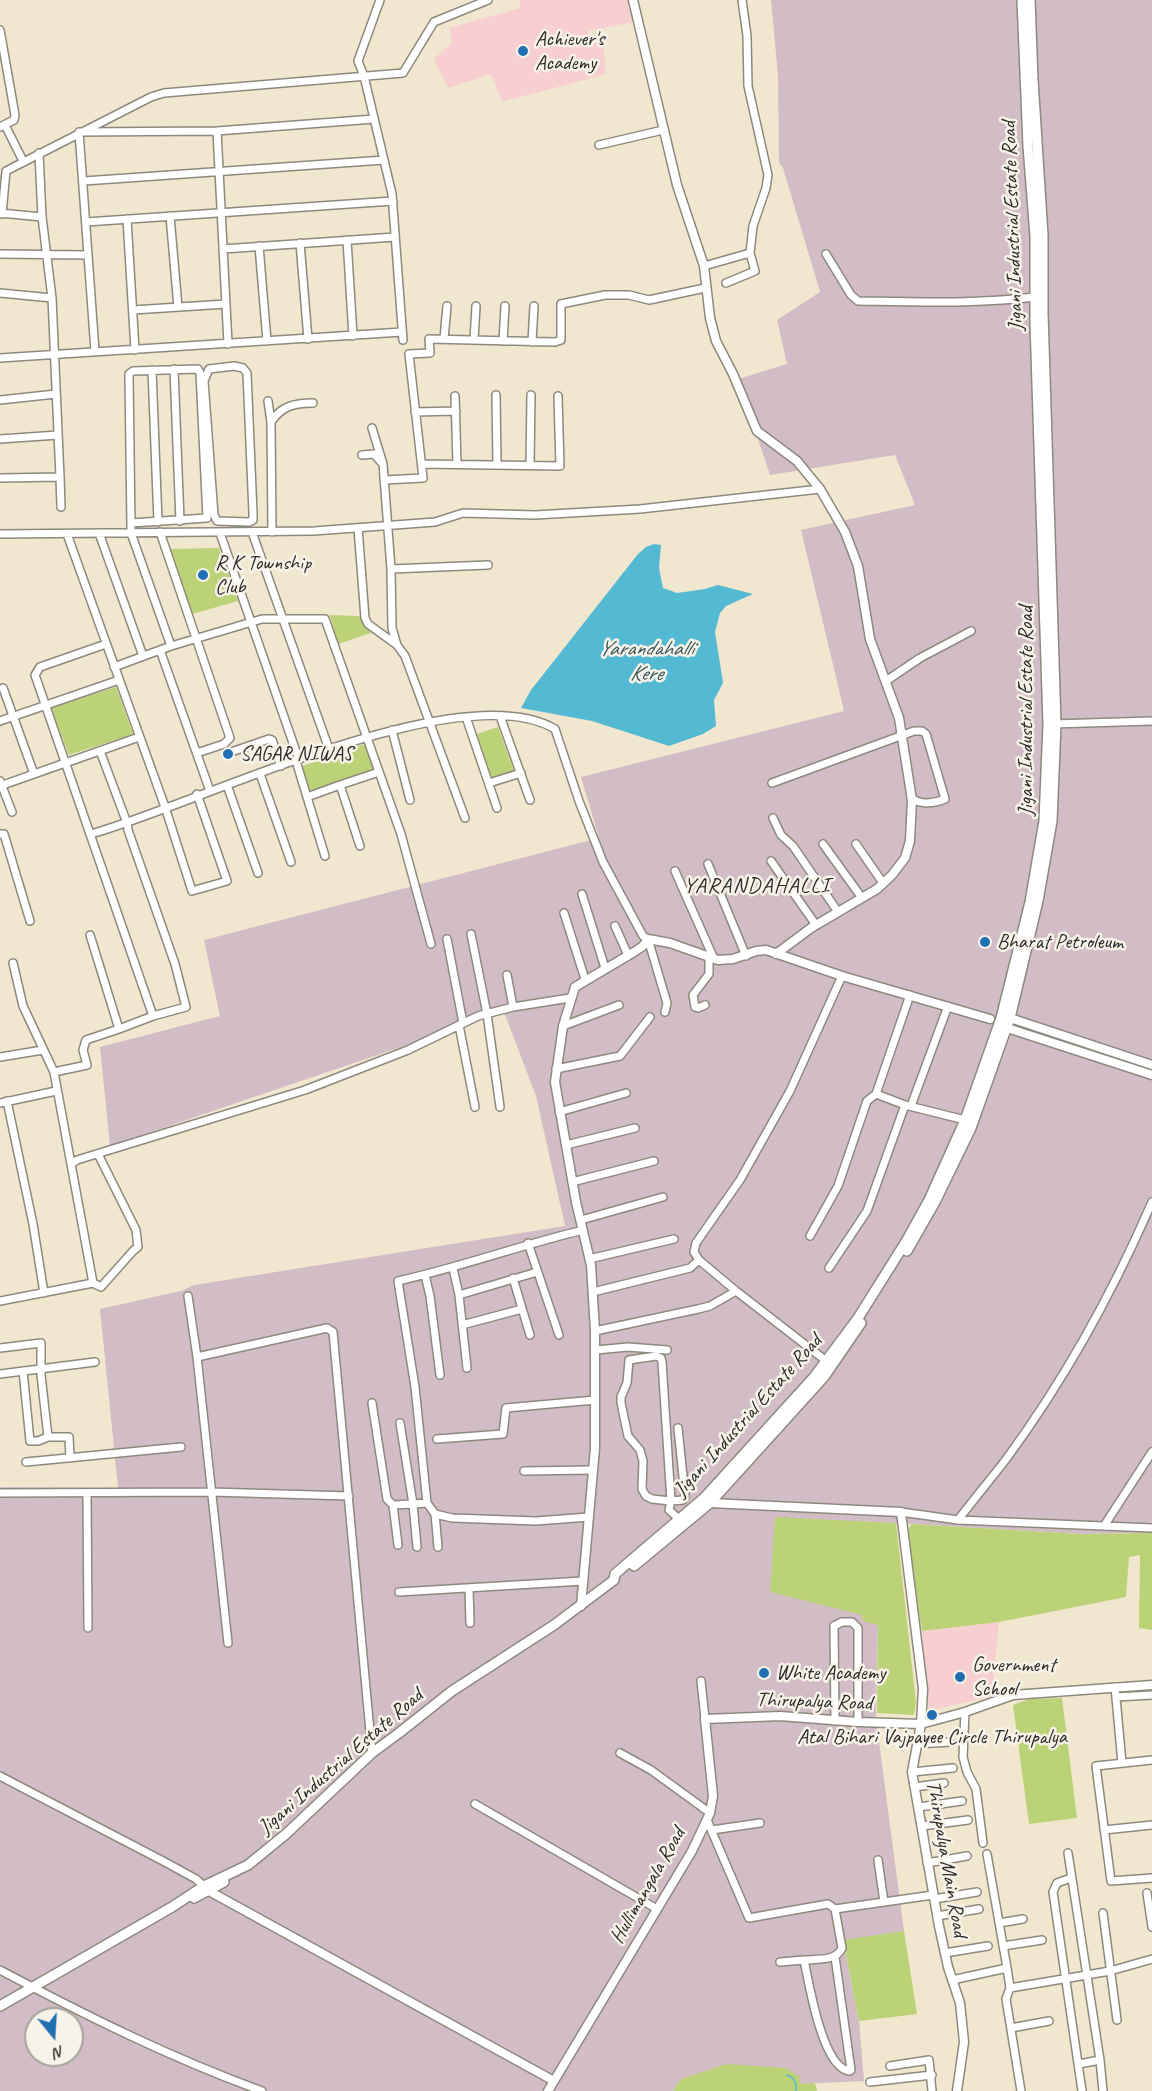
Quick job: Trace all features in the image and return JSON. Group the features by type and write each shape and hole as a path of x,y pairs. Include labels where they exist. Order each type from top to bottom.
{"main road":[{"name":"Jigani Industrial Estate Road","path":"1022,0 1035,236 1035,297 1052,724"},
{"name":"Jigani Industrial Estate Road","path":"33,1988 248,1865 286,1834 372,1753 452,1691 581,1606 614,1580 619,1579 707,1500 824,1377 913,1242 935,1202 971,1128 1004,1022 1038,901 1052,821 1052,724 1042,313 1043,235 1030,0"},
{"name":"Jigani Industrial Estate Road","path":"614,1580 615,1574 679,1519 707,1500 814,1377 858,1318 929,1200 965,1120 1004,1022"},
{"path":"0,2006 33,1988"}],"street":[{"path":"0,358 353,336 402,336 393,201 364,76 358,61 380,0"},
{"path":"42,217 1,214 6,171 79,132 164,93 403,73 434,22 488,0"},
{"path":"633,0 677,185 704,266 705,288 716,341 757,431 797,461 819,489 845,532 858,566 866,602 870,639 899,718 911,797 910,841 905,858 884,884 816,925 776,954"},
{"path":"726,283 755,271 750,253 753,226 768,176 748,86 747,36 742,0"},
{"path":"0,30 15,115 14,120 3,126 23,161"},
{"path":"79,132 217,131 374,119"},
{"path":"599,145 663,130"},
{"path":"217,131 228,344"},
{"path":"79,132 95,351"},
{"path":"39,153 42,217 52,298 61,507"},
{"path":"84,181 384,160"},
{"path":"86,222 393,201"},
{"path":"170,216 178,307"},
{"path":"127,219 135,350"},
{"path":"223,249 395,237"},
{"path":"347,240 353,336"},
{"path":"300,243 308,339"},
{"path":"259,246 267,341"},
{"path":"704,266 750,253"},
{"path":"0,254 88,255"},
{"path":"826,254 851,295 858,301 945,302 1035,297"},
{"path":"384,480 423,478 409,354 430,353 429,339 555,342 561,340 561,304 605,295 629,295 649,300 705,288"},
{"path":"0,294 52,298"},
{"path":"133,310 226,304"},
{"path":"444,339 447,306"},
{"path":"474,340 476,306"},
{"path":"503,341 505,306"},
{"path":"532,342 534,306"},
{"path":"234,366 243,368 247,373 253,520 229,522 217,521 214,515 204,381 209,369 234,366"},
{"path":"174,369 180,521"},
{"path":"131,523 180,521 207,517 201,373 197,369 133,371 129,374 131,532 171,646"},
{"path":"152,370 158,522"},
{"path":"0,400 56,393"},
{"path":"496,395 496,465"},
{"path":"530,466 531,395"},
{"path":"455,396 457,465"},
{"path":"422,464 560,466 558,396"},
{"path":"268,401 271,422 272,532"},
{"path":"271,422 283,409 297,403 313,404"},
{"path":"415,412 456,411"},
{"path":"372,428 383,464 391,569 392,628 397,645"},
{"path":"0,439 58,435"},
{"path":"362,455 374,454 383,464"},
{"path":"0,478 60,477"},
{"path":"0,534 230,533 358,528 435,522 463,513 535,515 640,509 819,489"},
{"path":"229,522 230,533"},
{"path":"242,522 243,532"},
{"path":"358,528 365,618 368,624 397,645 405,656 465,818"},
{"path":"160,532 230,738 224,744 197,753"},
{"path":"252,532 329,750"},
{"path":"99,533 143,656"},
{"path":"220,533 298,761 326,856"},
{"path":"67,534 165,807 192,891 227,881 197,795"},
{"path":"391,569 488,565"},
{"path":"114,667 171,646 262,619 325,619 410,861 431,944"},
{"path":"886,681 920,658 971,631"},
{"path":"106,644 40,667 35,675 153,1016"},
{"path":"160,650 210,791"},
{"path":"0,721 119,681"},
{"path":"3,688 34,774"},
{"path":"91,834 127,823 197,795 392,730 466,717 500,716 541,721 555,729 579,801 603,862 643,936 648,939 712,958 733,959 766,950 842,976 1152,1065"},
{"path":"500,716 530,800"},
{"path":"466,717 497,808"},
{"path":"1052,724 1152,721"},
{"path":"392,730 410,800"},
{"path":"772,783 914,731 922,731 926,734 945,799 927,802 915,801 911,797"},
{"path":"12,812 1,784 139,737"},
{"path":"234,751 268,739 272,740 281,766"},
{"path":"54,1072 87,1065 83,1050 86,1040 186,1007 175,964 100,751"},
{"path":"307,797 379,772"},
{"path":"489,783 521,773"},
{"path":"260,774 291,862"},
{"path":"227,785 258,873"},
{"path":"340,785 360,846"},
{"path":"773,818 782,835 793,846 838,912"},
{"path":"0,834 4,834 30,921"},
{"path":"856,843 884,884"},
{"path":"823,844 862,898"},
{"path":"771,861 816,925"},
{"path":"708,864 746,956"},
{"path":"675,871 712,958 709,974 693,995 695,1007 705,1005"},
{"path":"582,894 605,968"},
{"path":"564,913 585,979"},
{"path":"615,926 628,955"},
{"path":"471,934 487,1014 500,1107"},
{"path":"90,935 119,1029"},
{"path":"447,939 475,1107"},
{"path":"581,1606 593,1470 596,1350 589,1259 559,1112 555,1082 556,1069 563,1026 575,987 643,946 648,939"},
{"path":"648,939 668,1003 665,1012"},
{"path":"13,963 22,1006 54,1072 93,1283"},
{"path":"507,975 513,1007"},
{"path":"825,1360 736,1291 699,1260 694,1252 696,1243 740,1180 790,1091 842,976"},
{"path":"810,1236 838,1186 867,1101 876,1094 910,995"},
{"path":"71,1164 77,1160 304,1090 408,1050 487,1014 513,1007 570,998"},
{"path":"563,1026 619,1005"},
{"path":"830,1268 867,1211 948,1006"},
{"path":"556,1069 620,1056 650,1017"},
{"path":"1004,1022 1152,1075"},
{"path":"0,1057 43,1050"},
{"path":"44,1293 33,1224 4,1102 56,1091"},
{"path":"559,1112 626,1094"},
{"path":"876,1094 908,1106 965,1120"},
{"path":"566,1145 635,1128"},
{"path":"0,1301 93,1283 101,1287 138,1247 136,1230 98,1154"},
{"path":"572,1182 654,1161"},
{"path":"438,1547 435,1514 428,1503 415,1387 398,1281 453,1268 663,1197"},
{"path":"958,1520 1007,1458 1054,1388 1130,1254 1152,1202"},
{"path":"589,1259 674,1239"},
{"path":"528,1244 559,1335"},
{"path":"592,1292 690,1268 699,1260"},
{"path":"453,1268 459,1295 468,1368"},
{"path":"459,1295 537,1272"},
{"path":"425,1275 430,1296 440,1375"},
{"path":"513,1278 530,1335"},
{"path":"595,1331 710,1306 736,1291"},
{"path":"188,1296 197,1357 228,1643"},
{"path":"462,1325 522,1309"},
{"path":"197,1357 331,1329 333,1332 372,1753"},
{"path":"0,1348 41,1343 41,1375 48,1437"},
{"path":"596,1350 628,1347 667,1350"},
{"path":"678,1428 685,1496 683,1500 671,1501 646,1496 642,1489 643,1461 640,1450 628,1436 621,1397 627,1383 629,1360 656,1356 661,1358 671,1501 669,1510 679,1519"},
{"path":"0,1374 95,1362"},
{"path":"23,1371 30,1441 48,1437 69,1437 70,1458"},
{"path":"437,1439 502,1434 506,1408 596,1400"},
{"path":"372,1403 387,1500 393,1505 428,1503"},
{"path":"400,1423 413,1504 417,1547"},
{"path":"26,1462 181,1447"},
{"path":"1104,1526 1152,1452"},
{"path":"524,1471 593,1470"},
{"path":"0,1493 211,1491 349,1496"},
{"path":"87,1493 88,1628"},
{"path":"707,1500 901,1512 958,1520 1152,1528"},
{"path":"393,1505 398,1545"},
{"name":"Thirupalya Main Road","path":"901,1512 924,1689 921,1724 912,1772 933,1897 945,1953 960,2003 964,2042 957,2091"},
{"path":"435,1514 452,1518 536,1521 589,1517"},
{"path":"399,1592 583,1581"},
{"path":"469,1588 470,1623"},
{"path":"835,1721 834,1626 842,1622 852,1622 858,1628 858,1722"},
{"name":"Hullimangala Road","path":"548,2091 692,1851 709,1816 713,1796 701,1681"},
{"path":"921,1724 1013,1695 1152,1685"},
{"path":"1115,1687 1122,1763"},
{"path":"1116,1697 1152,1695"},
{"path":"965,1712 963,1758 976,1789 983,1843"},
{"name":"Thirupalya Road","path":"705,1719 780,1716 835,1721 921,1724"},
{"path":"917,1744 950,1742"},
{"path":"620,1753 651,1770 709,1816 712,1830 749,1918 828,1904 835,1909 977,1892"},
{"path":"1152,1760 1096,1766 1110,1881 1152,1878"},
{"path":"912,1772 953,1768"},
{"path":"0,1776 196,1879 207,1888 554,2081"},
{"path":"914,1787 944,1783"},
{"path":"919,1807 962,1801"},
{"path":"476,1804 657,1909"},
{"path":"922,1826 968,1820"},
{"path":"712,1830 760,1823"},
{"path":"1104,1830 1152,1825"},
{"path":"1068,1853 1101,2060 1103,2091"},
{"path":"987,1854 1010,1988 1006,1999 1022,2091"},
{"path":"927,1863 967,1856"},
{"path":"878,1860 884,1902"},
{"path":"1071,1878 1057,1883 1053,1892 1082,2091"},
{"path":"1147,1893 1152,1927"},
{"path":"937,1916 979,1908"},
{"path":"780,1962 835,1957 840,1954 842,1948 835,1909"},
{"path":"1103,1913 1117,2020"},
{"path":"999,1923 1023,1919"},
{"path":"1003,1946 1042,1940"},
{"path":"945,1953 988,1946"},
{"path":"804,1960 813,2008 825,2043 842,2069 849,2071 851,2070 835,1957"},
{"path":"1010,1988 1110,1971 1152,1959"},
{"path":"952,1980 1007,1968"},
{"path":"0,1970 121,2032 213,2073 262,2091"},
{"path":"1011,2028 1049,2021"},
{"path":"890,2066 929,2060 932,2091"},
{"path":"1079,2064 1101,2060"},
{"path":"870,2082 932,2075"}],"shaded area":[{"name":"Achiever's Academy","path":"520,0 628,0 634,22 588,31 591,41 603,41 606,74 502,102 491,74 448,88 434,59 452,42 449,28 520,8"},
{"path":"771,0 1152,0 1152,1533 1080,1534 859,1521 878,1625 876,1719 904,1931 843,1941 859,2021 864,2081 800,2084 681,2079 673,2091 0,2091 0,1487 118,1488 100,1309 181,1291 194,1285 565,1226 536,1096 504,1012 110,1146 100,1047 220,1016 204,940 599,838 581,777 844,711 801,530 915,505 895,455 770,475 738,379 787,364 777,320 820,292 783,168 779,163 778,76"},
{"name":"Government School","path":"999,1622 992,1696 929,1711 922,1631"}],"green space":[{"name":"R K Township Club","path":"219,548 238,601 192,614 168,549"},
{"path":"330,615 359,616 371,633 338,644"},
{"path":"116,687 133,734 69,755 51,708"},
{"path":"498,727 514,771 490,779 474,735"},
{"path":"365,744 374,770 309,792 300,767"},
{"path":"775,1517 896,1523 916,1702 914,1715 877,1713 878,1625 863,1621 862,1615 770,1592"},
{"path":"911,1524 1080,1534 1152,1533 1152,1630 1139,1628 1140,1555 1129,1557 1126,1597 999,1622 922,1631 907,1534"},
{"path":"1062,1698 1077,1818 1029,1824 1013,1705 1029,1699"},
{"path":"904,1931 917,2014 859,2021 843,1940"},
{"path":"727,2064 786,2068 799,2076 801,2084 815,2083 817,2091 673,2091 681,2079"}],"water":[{"name":"Yarandahalli Kere","path":"654,544 661,545 659,568 663,588 677,593 718,585 753,594 726,606 720,613 715,632 723,683 714,700 716,726 703,734 669,746 592,721 521,708 531,690 638,554"}],"waterway":[{"path":"787,2075 793,2078 796,2091"}],"place":[{"name":"Achiever's Academy","path":"523,51"},
{"name":"R K Township Club","path":"203,575"},
{"name":"SAGAR NIWAS","path":"228,754"},
{"name":"Bharat Petroleum","path":"985,942"},
{"name":"White Academy","path":"764,1673"},
{"name":"Government School","path":"960,1677"},
{"name":"Atal Bihari Vajpayee Circle Thirupalya","path":"932,1715"}],"district":[{"name":"YARANDAHALLI","path":"757,886"}]}
